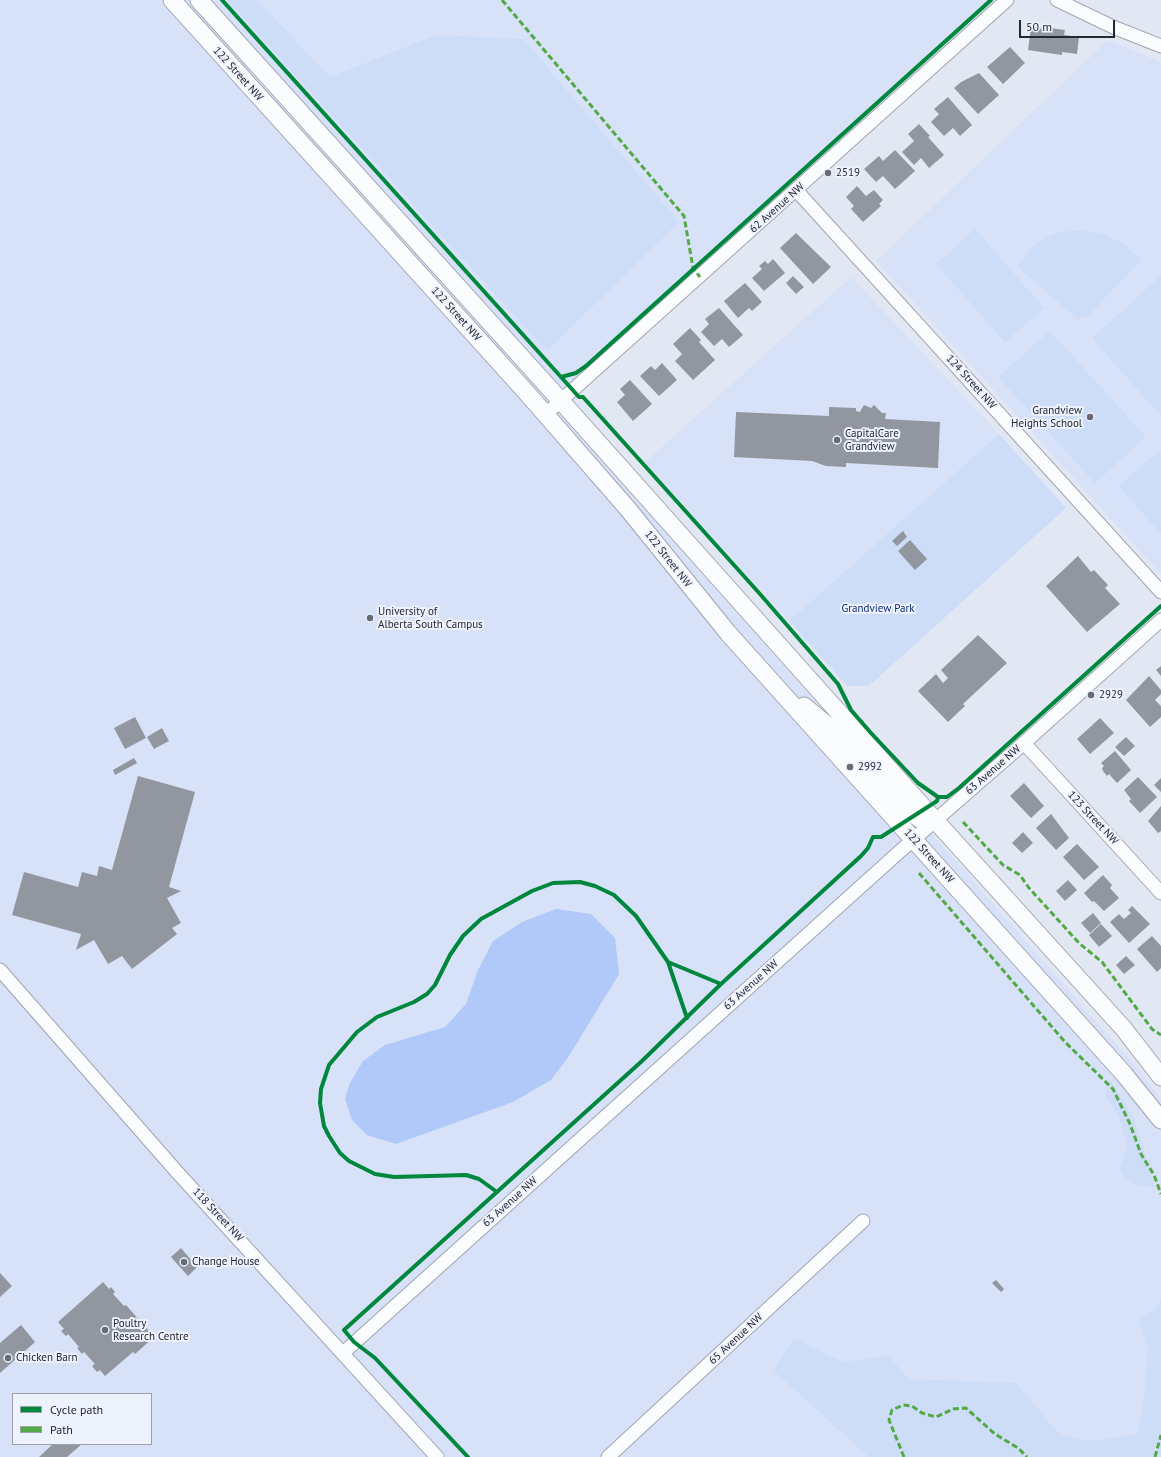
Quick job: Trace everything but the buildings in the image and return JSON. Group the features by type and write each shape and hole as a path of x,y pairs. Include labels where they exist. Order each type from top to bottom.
{"main road":[{"name":"122 Street NW","path":"172,0 546,414 628,509 718,622 1129,1080 1161,1120"},
{"name":"122 Street NW","path":"199,0 1124,1029 1161,1077"},
{"path":"762,671 838,734 918,820 925,823 936,821"}],"street":[{"name":"62 Avenue NW","path":"546,414 1007,0"},
{"path":"1057,0 1113,27 1161,46"},
{"name":"124 Street NW","path":"796,190 1161,592"},
{"name":"63 Avenue NW","path":"343,1353 914,839 1024,744 1161,620"},
{"name":"123 Street NW","path":"1024,744 1159,887"},
{"name":"118 Street NW","path":"0,970 177,1172 437,1457"},
{"name":"65 Avenue NW","path":"608,1457 863,1221"}],"shaded area":[{"name":"University of Alberta South Campus","path":"0,0 1008,0 554,407 927,828 1142,1074 1161,1099 1161,1457 0,1457"},
{"name":"Grandview Heights School","path":"1108,40 1161,62 1161,574 876,261"},
{"path":"851,277 999,434 789,621 645,462"}],"green space":[{"path":"227,0 257,0 330,77 436,35 523,39 679,222 547,351"},
{"path":"975,229 1044,308 1005,342 936,264"},
{"path":"1084,230 1105,235 1124,244 1141,260 1088,316 1077,319 1017,266 1033,247 1046,237 1060,232"},
{"path":"1161,276 1161,416 1092,338"},
{"path":"1050,331 1146,437 1095,483 998,377"},
{"name":"Grandview Park","path":"999,434 1066,508 869,686 847,686 789,621"},
{"path":"1158,451 1161,454 1161,534 1119,486"},
{"path":"1111,1081 1135,1120 1154,1187 1138,1185 1125,1178 1120,1167 1127,1147 1119,1117 1106,1097 1106,1090"},
{"path":"1161,1300 1161,1457 869,1457 774,1371 794,1338 843,1362 888,1356 909,1379 1016,1383 1060,1435 1092,1441 1138,1434 1144,1399 1148,1349 1138,1320 1154,1310"}],"water":[{"path":"556,909 591,914 615,938 619,974 569,1056 551,1080 513,1102 396,1144 367,1135 352,1120 345,1099 350,1083 363,1061 385,1045 445,1027 466,1004 478,970 493,941 522,922"}],"marked path":[{"path":"502,0 684,216 693,268 700,277"},
{"path":"963,822 1003,865 1020,875 1029,888 1079,943 1102,962 1152,1029 1161,1035"},
{"path":"919,873 1065,1042 1113,1089 1130,1124 1141,1154 1154,1175 1161,1194"},
{"path":"904,1457 889,1420 892,1410 903,1405 912,1406 922,1413 936,1417 953,1409 966,1408 995,1434 1018,1448 1027,1457"},
{"path":"1155,1457 1161,1435"}],"cycle path":[{"path":"222,0 579,397 583,397 760,594 838,684 851,710 871,733 918,783 938,797 937,801 881,837 873,837 868,848 861,856 721,984 642,1061 344,1330 354,1342 375,1358 468,1457"},
{"path":"561,377 576,373 586,366 991,0"},
{"path":"938,797 947,797 959,788 1161,606"},
{"path":"497,1192 479,1179 466,1175 394,1177 375,1174 349,1161 340,1153 324,1126 320,1103 321,1089 329,1065 357,1032 377,1017 414,1002 427,994 435,985 450,955 463,936 481,919 532,891 553,883 580,882 595,886 614,895 636,916 668,962 721,984"},
{"path":"668,962 687,1018"}],"place":[{"name":"2519","path":"828,173"},
{"name":"Grandview Heights School","path":"1090,417"},
{"name":"CapitalCare Grandview","path":"837,440"},
{"name":"University of Alberta South Campus","path":"370,618"},
{"name":"2929","path":"1091,695"},
{"name":"2992","path":"850,767"},
{"name":"Change House","path":"184,1262"},
{"name":"Poultry Research Centre","path":"105,1330"},
{"name":"Chicken Barn","path":"8,1358"}]}
